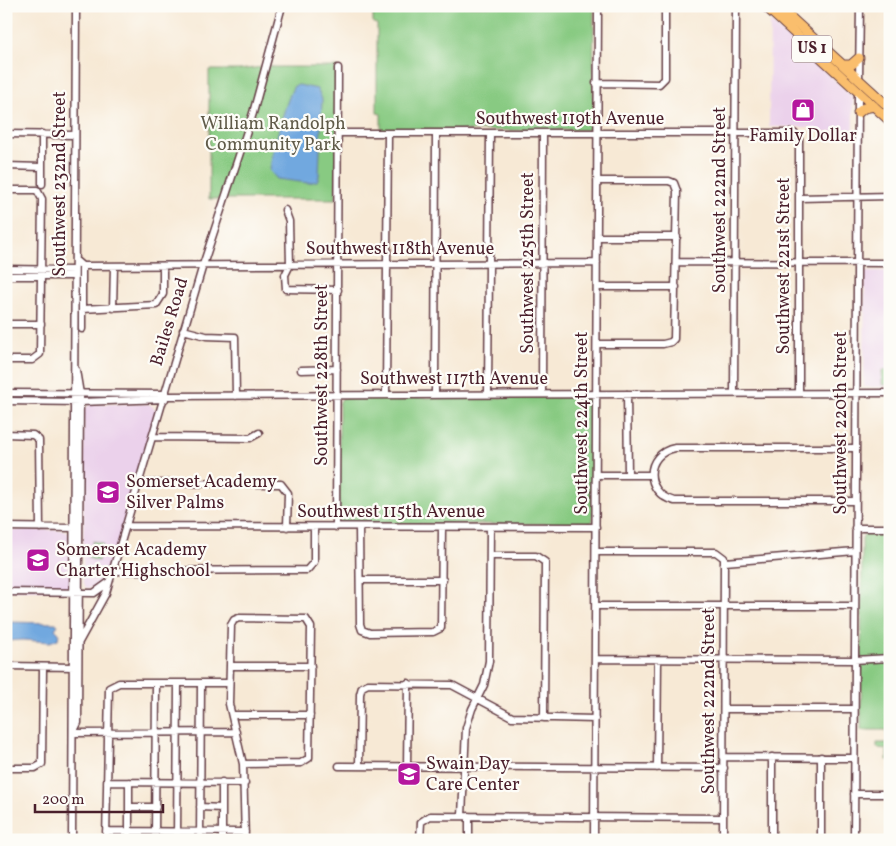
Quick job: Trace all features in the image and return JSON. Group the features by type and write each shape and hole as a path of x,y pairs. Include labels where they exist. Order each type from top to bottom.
{"highway":[{"name":"US 1","path":"765,6 890,121"},
{"path":"772,6 781,14 790,17"},
{"name":"US 1","path":"778,6 890,108"},
{"path":"799,38 810,42 850,78 859,80"},
{"path":"842,65 851,65 859,58"},
{"path":"858,92 868,94 890,114"},
{"path":"858,113 864,108 874,106"}],"street":[{"name":"Southwest 232nd Street","path":"72,840 73,733 71,722 79,642 80,593 77,394 73,361 76,6"},
{"name":"Bailes Road","path":"79,642 106,594 183,330 253,113 282,6"},
{"name":"Southwest 224th Street","path":"594,840 597,475 596,84 598,6"},
{"path":"596,84 659,84 663,82 665,78 665,6"},
{"name":"Southwest 222nd Street","path":"734,393 736,6"},
{"name":"Southwest 220th Street","path":"854,840 857,196 860,6"},
{"path":"889,6 890,11"},
{"name":"Southwest 228th Street","path":"336,527 338,68"},
{"name":"Southwest 119th Avenue","path":"338,133 596,132 601,134 793,132 799,139"},
{"path":"386,394 388,133"},
{"path":"435,394 436,133"},
{"path":"488,394 490,133"},
{"name":"Southwest 225th Street","path":"542,393 543,133"},
{"path":"6,134 76,135"},
{"path":"42,134 42,184"},
{"name":"Southwest 221st Street","path":"799,139 799,393"},
{"path":"6,166 42,167"},
{"path":"597,181 667,181 674,183 677,189 676,334 673,341 663,344 597,344"},
{"path":"6,190 33,190 39,192 42,199 41,352 38,358 32,360 6,360"},
{"path":"799,198 890,196"},
{"path":"285,210 290,226 290,264 286,270 286,289 338,290"},
{"path":"597,237 677,237"},
{"path":"74,260 82,266 82,329"},
{"path":"676,262 890,263"},
{"name":"Southwest 118th Avenue","path":"82,266 597,263"},
{"path":"113,308 114,266"},
{"path":"82,309 156,305 163,294 163,266"},
{"path":"6,269 41,273"},
{"path":"6,276 74,273"},
{"path":"597,287 676,287"},
{"path":"6,324 41,324"},
{"path":"183,330 206,336 235,337 236,396"},
{"path":"300,370 337,369"},
{"name":"Southwest 117th Avenue","path":"6,393 165,397"},
{"name":"Southwest 117th Avenue","path":"6,401 77,402 165,397 338,394 890,393"},
{"path":"627,394 628,475"},
{"name":"Southwest 232nd Street","path":"75,667 72,528 77,402"},
{"path":"152,437 250,438 259,433"},
{"path":"6,434 33,435 38,438 40,528"},
{"path":"856,448 672,449 656,460 650,475 657,491 674,501 856,502"},
{"path":"597,475 650,475"},
{"path":"138,483 284,486 288,493 287,527"},
{"name":"Southwest 115th Avenue","path":"125,526 596,527"},
{"path":"6,527 80,528"},
{"path":"113,569 118,571 303,571 311,568 314,562 314,527"},
{"path":"359,527 360,624 362,630 370,633 438,631 442,624 442,528"},
{"path":"469,840 464,767 466,728 484,684 489,662 490,528"},
{"path":"855,528 890,528"},
{"path":"596,552 716,552 722,554 725,562 855,551"},
{"path":"490,556 533,556 542,559 546,569 544,718"},
{"name":"Southwest 222nd Street","path":"723,840 725,562"},
{"path":"360,580 443,580"},
{"path":"94,593 109,582"},
{"path":"6,592 94,593 100,596 100,606"},
{"path":"596,606 855,606"},
{"path":"106,832 200,832 222,836 244,836 245,782 232,715 229,683 230,627 234,620 239,618 306,619 311,626 310,755 305,762 243,764"},
{"path":"595,660 854,660 890,658"},
{"path":"657,768 658,660"},
{"path":"6,666 75,667"},
{"path":"230,666 311,666"},
{"path":"6,768 40,766 42,762 43,667"},
{"path":"106,840 108,691 110,686 117,683 229,683"},
{"path":"155,840 156,683"},
{"path":"178,683 178,840"},
{"path":"200,840 201,683"},
{"path":"359,766 359,698 363,686 370,683 452,685 512,717 595,719"},
{"path":"407,767 408,684"},
{"path":"724,709 854,709"},
{"path":"232,715 310,715"},
{"path":"73,733 236,732"},
{"path":"724,757 854,758"},
{"path":"772,757 772,840"},
{"path":"821,840 822,757"},
{"path":"339,766 724,768"},
{"path":"107,782 245,782"},
{"path":"129,782 129,840"},
{"path":"222,782 222,836"},
{"path":"854,794 890,794"},
{"path":"129,806 156,807"},
{"path":"200,807 222,808"},
{"path":"420,840 422,820 430,816 723,818"}],"shaded area":[{"path":"770,21 853,97 853,131 812,132 811,127 769,127"},
{"path":"865,271 890,271 890,387 864,387"},
{"name":"Somerset Academy Silver Palms","path":"90,404 149,404 157,410 107,580 97,588 86,588 83,581 84,410"},
{"name":"Somerset Academy Charter Highschool","path":"6,530 63,530 69,533 70,584 67,590 6,590"}],"green space":[{"path":"373,6 594,6 593,127 591,130 381,131 381,114 377,113 377,24 373,23"},
{"name":"William Randolph Community Park","path":"270,66 337,67 336,199 209,199 209,70 239,70"},
{"path":"882,370 890,370 890,385 882,385"},
{"path":"589,397 593,405 593,521 590,524 342,524 339,521 339,404 342,398"},
{"path":"865,533 890,533 890,760 887,760 887,749 877,748 877,743 887,743 887,730 861,730 862,538"},
{"path":"93,541 103,544 98,561 88,558"}],"water":[{"path":"299,85 317,89 322,99 319,176 317,181 308,183 277,179 270,171 287,103 294,86"},
{"path":"6,622 56,623 58,625 55,629 59,633 58,639 50,642 6,641"}],"place":[{"name":"Family Dollar","path":"803,110"},
{"name":"Somerset Academy Silver Palms","path":"108,492"},
{"name":"Somerset Academy Charter Highschool","path":"38,560"},
{"name":"Swain Day Care Center","path":"409,774"}]}
